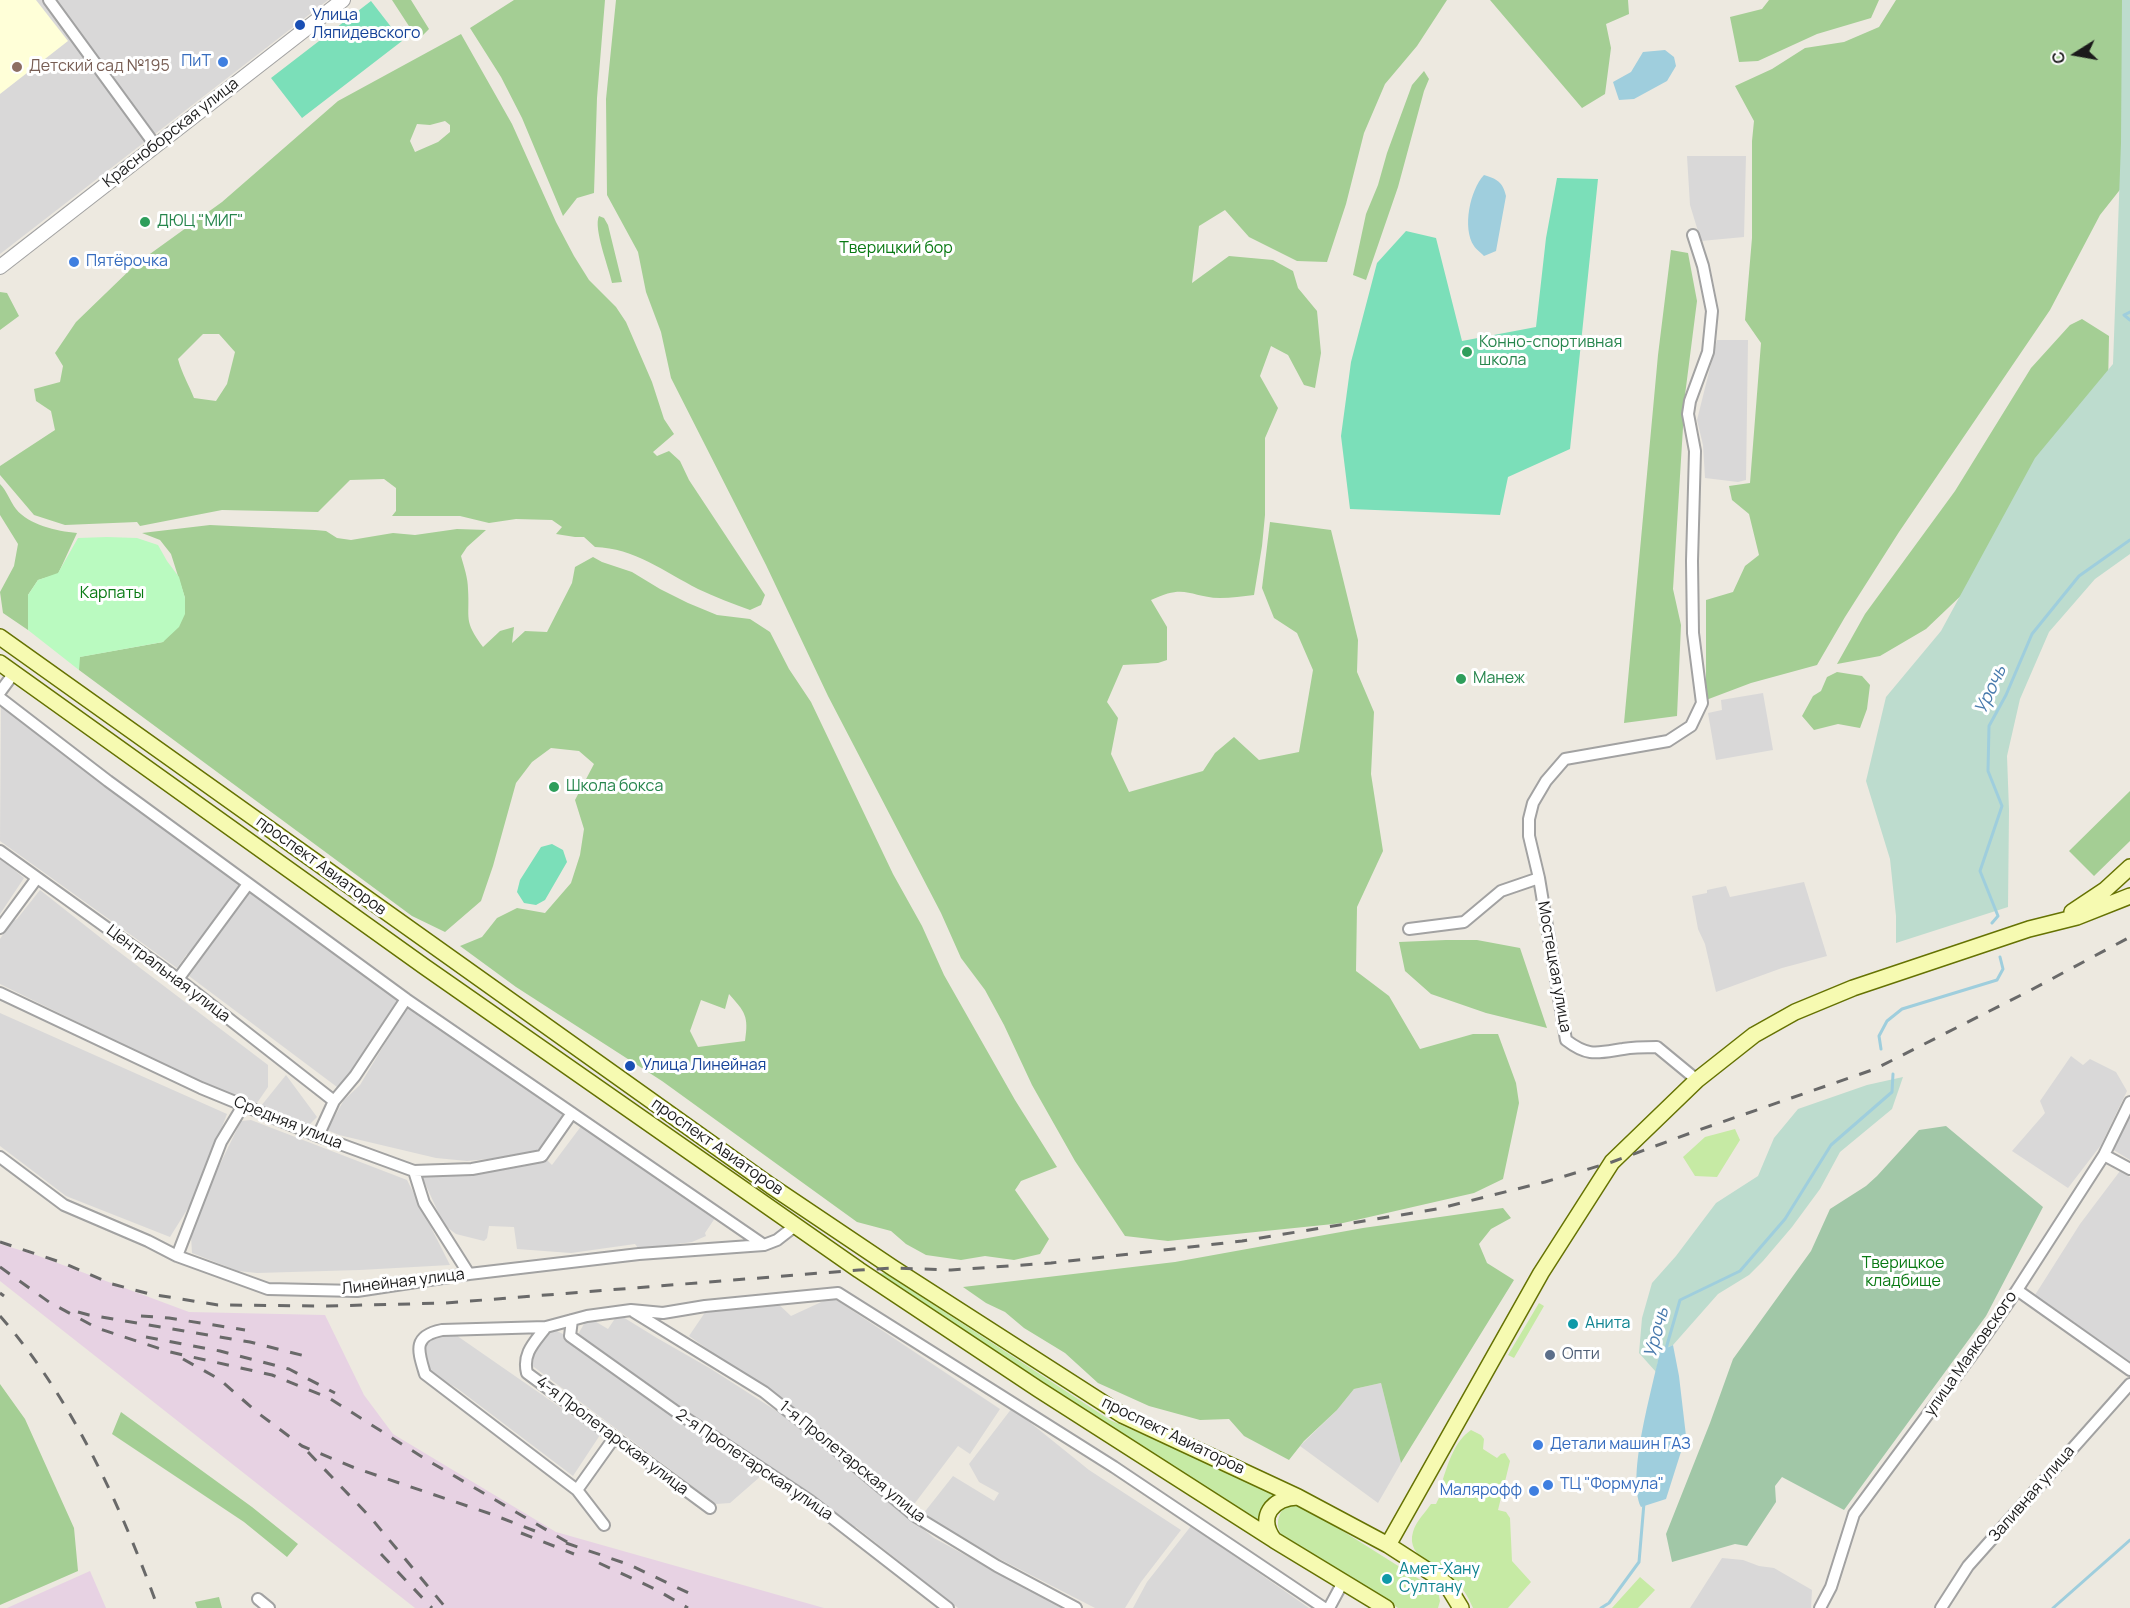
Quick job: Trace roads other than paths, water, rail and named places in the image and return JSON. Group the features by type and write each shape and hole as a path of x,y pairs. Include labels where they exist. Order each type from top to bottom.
{"main road":[{"name":"проспект Авиаторов","path":"0,637 742,1165 893,1268 1122,1415 1298,1497 1388,1545 1447,1585 1461,1608"},
{"name":"проспект Авиаторов","path":"0,663 415,960 795,1226 1038,1389 1274,1540 1386,1608"},
{"path":"2057,922 2105,890 2130,867"},
{"path":"1388,1545 1541,1273 1612,1162 1697,1080 1755,1035 1795,1012 1853,988 2078,917 2130,896"},
{"path":"1274,1540 1268,1532 1266,1523 1272,1506 1281,1499 1298,1497"},
{"path":"1447,1585 1451,1608"}],"street":[{"path":"49,0 155,145"},
{"name":"Красноборская улица","path":"0,267 343,0"},
{"name":"Мостецкая улица","path":"1693,235 1703,266 1712,311 1708,352 1690,401 1688,414 1695,451 1693,633 1702,703 1691,726 1668,741 1565,759 1546,781 1533,804 1529,819 1529,836 1539,878 1566,1040 1579,1050 1597,1054 1656,1047 1697,1080"},
{"path":"0,692 14,673"},
{"path":"0,698 108,781 406,999 764,1245"},
{"name":"Центральная улица","path":"0,851 178,979 334,1101"},
{"path":"0,928 37,878"},
{"path":"1409,929 1464,922 1501,891 1539,878"},
{"path":"178,979 248,884"},
{"name":"Средняя улица","path":"0,993 201,1088 318,1136 414,1171 472,1169 542,1156 572,1113"},
{"path":"318,1136 334,1101 355,1076 406,999"},
{"name":"улица Маяковского","path":"1820,1608 1831,1587 1854,1514 1951,1384 2016,1290 2104,1155 2130,1102"},
{"path":"177,1256 221,1142 244,1104"},
{"path":"2104,1155 2130,1169"},
{"name":"Линейная улица","path":"0,1157 64,1205 177,1256 268,1289 357,1291 470,1274 639,1254 764,1245 777,1240 795,1226"},
{"path":"414,1171 424,1203 470,1274"},
{"path":"2016,1290 2130,1370"},
{"path":"604,1525 577,1490 425,1374 418,1348 420,1343 432,1332 546,1327 631,1310 663,1313 705,1306 838,1293 1114,1467 1324,1608"},
{"name":"1-я Пролетарская улица","path":"631,1310 764,1392 915,1516 998,1566 1076,1608"},
{"name":"2-я Пролетарская улица","path":"572,1320 570,1336 678,1413 809,1500 948,1608"},
{"name":"4-я Пролетарская улица","path":"546,1327 526,1356 527,1373 710,1508"},
{"name":"Заливная улица","path":"1941,1608 1968,1566 2130,1383"},
{"path":"577,1490 614,1438"},
{"path":"1329,1608 1344,1582"},
{"path":"258,1599 269,1608"}],"water":[{"path":"1665,50 1674,57 1676,66 1667,81 1634,99 1619,100 1613,82 1631,72 1643,52"},
{"path":"1484,175 1499,182 1506,196 1496,251 1484,256 1470,238 1468,220 1475,190"},
{"path":"1673,1345 1686,1436 1666,1499 1641,1507 1637,1493 1637,1475 1642,1431 1660,1351"}],"waterway":[{"name":"Урочь","path":"2130,312 2124,315 2130,320"},
{"name":"Урочь","path":"1992,923 1998,916 1980,871 2002,806 1988,771 1989,726 2006,695 2032,634 2079,576 2130,540"},
{"name":"Урочь","path":"1881,1049 1879,1036 1887,1021 1902,1009 1997,980 2003,969 2000,957"},
{"name":"Урочь","path":"1665,1352 1680,1300 1740,1271 1785,1219 1831,1145 1892,1092 1893,1074"},
{"name":"Урочь","path":"1601,1608 1609,1603 1639,1562 1644,1503"},
{"path":"2053,1608 2130,1540"}],"railway":[{"path":"0,1242 63,1263 112,1284 150,1294 218,1305 327,1306 446,1303 859,1270 893,1268 951,1270 1051,1263 1242,1241 1437,1209 1545,1182 1612,1162 1875,1069 2130,937"},
{"path":"0,1267 49,1302 97,1328 170,1352 272,1375 329,1398 427,1460 574,1546"},
{"path":"0,1293 4,1296"},
{"path":"78,1312 250,1342 313,1358"},
{"path":"0,1316 50,1382 92,1454 128,1531 158,1608"},
{"path":"141,1316 245,1330"},
{"path":"146,1337 220,1351 289,1369 335,1393"},
{"path":"183,1359 219,1379 258,1413 302,1446 355,1468 535,1531"},
{"path":"308,1452 371,1518 446,1608"},
{"path":"521,1533 574,1554"},
{"path":"566,1543 630,1565 697,1597"},
{"path":"381,1554 432,1608"},
{"path":"599,1563 655,1589 688,1608"}],"place":[{"name":"Улица Ляпидевского","path":"300,25"},
{"name":"ПиТ","path":"223,62"},
{"name":"Детский сад №195","path":"17,67"},
{"name":"ДЮЦ \"МИГ\"","path":"145,222"},
{"name":"Пятёрочка","path":"74,262"},
{"name":"Конно-спортивная школа","path":"1467,352"},
{"name":"Манеж","path":"1461,679"},
{"name":"Школа бокса","path":"554,787"},
{"name":"Улица Линейная","path":"630,1066"},
{"name":"Анита","path":"1573,1324"},
{"name":"Опти","path":"1550,1355"},
{"name":"Детали машин ГАЗ","path":"1538,1445"},
{"name":"ТЦ \"Формула\"","path":"1548,1485"},
{"name":"Малярофф","path":"1534,1491"},
{"name":"Амет-Хану Султану","path":"1387,1579"}],"park label":[{"name":"Тверицкий бор","path":"896,249"},
{"name":"Карпаты","path":"112,594"},
{"name":"Тверицкое кладбище","path":"1903,1273"}]}
